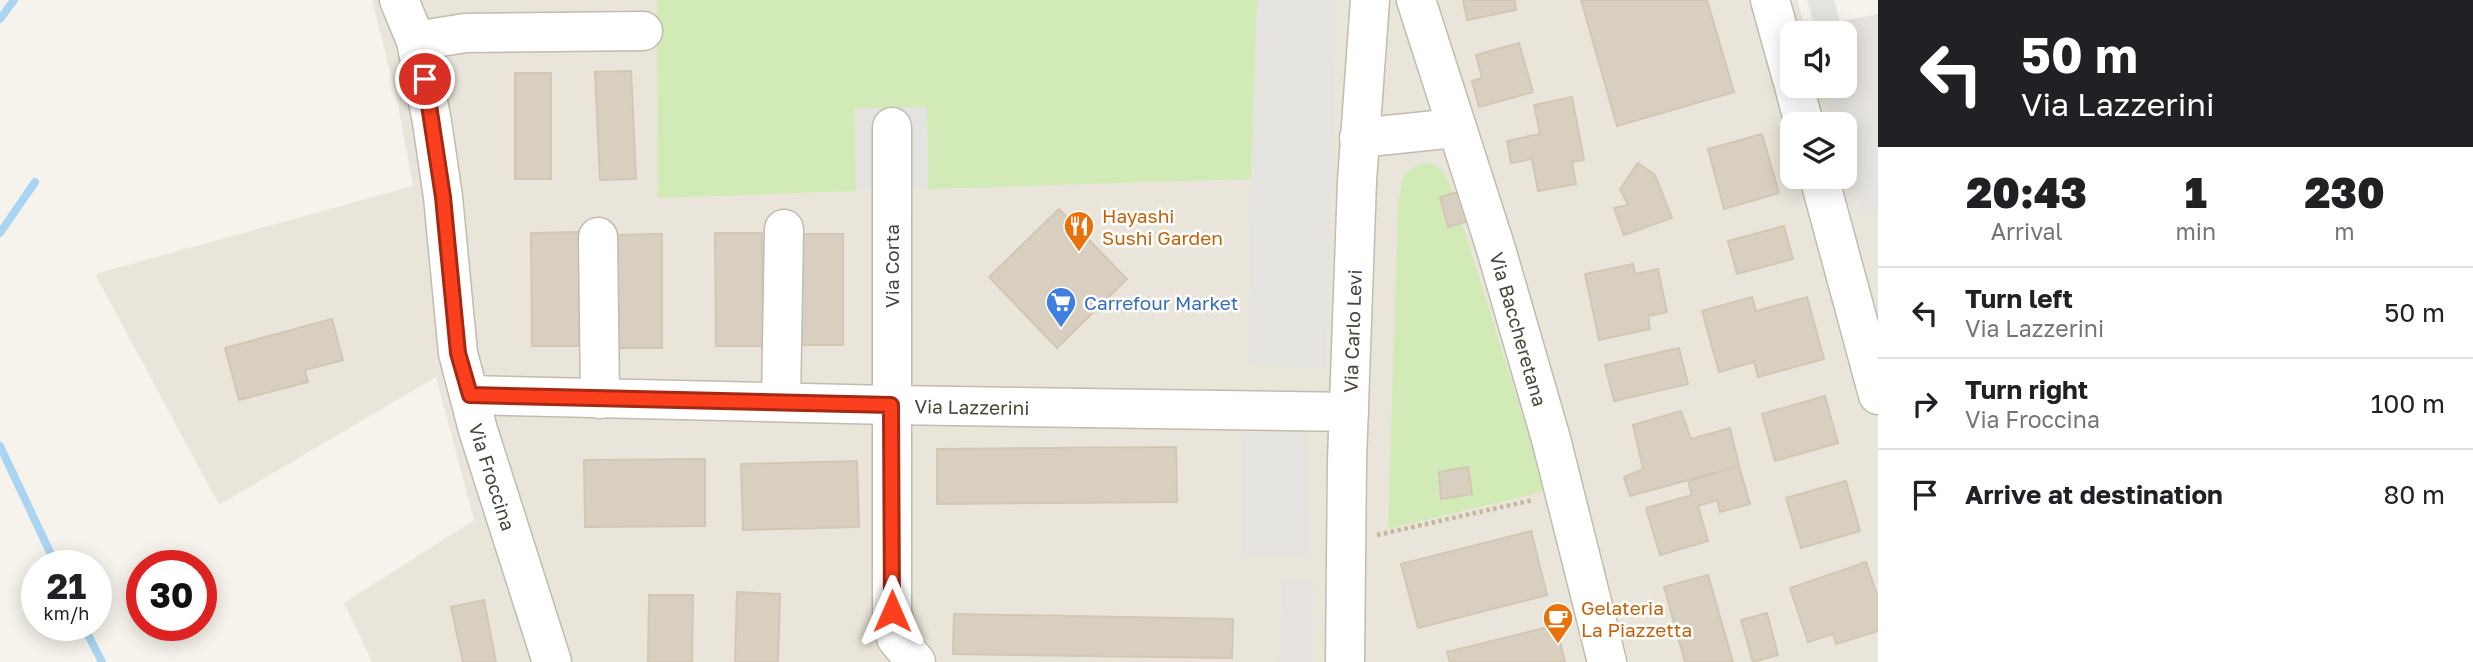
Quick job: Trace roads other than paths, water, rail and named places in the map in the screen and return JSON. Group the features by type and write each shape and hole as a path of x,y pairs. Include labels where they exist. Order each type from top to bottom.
{"street":[{"name":"Via Froccina","path":"399,0 416,41 430,111 443,197 458,353 478,430 552,662"},
{"name":"Via Carlo Levi","path":"1345,662 1349,412 1359,138 1370,0"},
{"name":"Via Baccheretana","path":"1416,0 1496,249 1564,493 1607,662"},
{"path":"1770,0 1780,36"},
{"path":"416,41 465,33 643,31"},
{"name":"Via Corta","path":"891,127 893,628 901,647 916,662"},
{"path":"1359,138 1455,128"},
{"path":"1822,189 1878,395"},
{"path":"781,402 784,229"},
{"path":"598,237 600,399"},
{"name":"Via Lazzerini","path":"470,395 1349,412"}],"waterway":[{"path":"0,19 14,0"},
{"path":"0,233 35,182"},
{"path":"0,446 49,550"},
{"path":"91,641 102,662"}],"place":[{"name":"Hayashi Sushi Garden","path":"1079,253"},
{"name":"Carrefour Market","path":"1061,329"},
{"name":"Gelateria La Piazzetta","path":"1558,645"}]}
